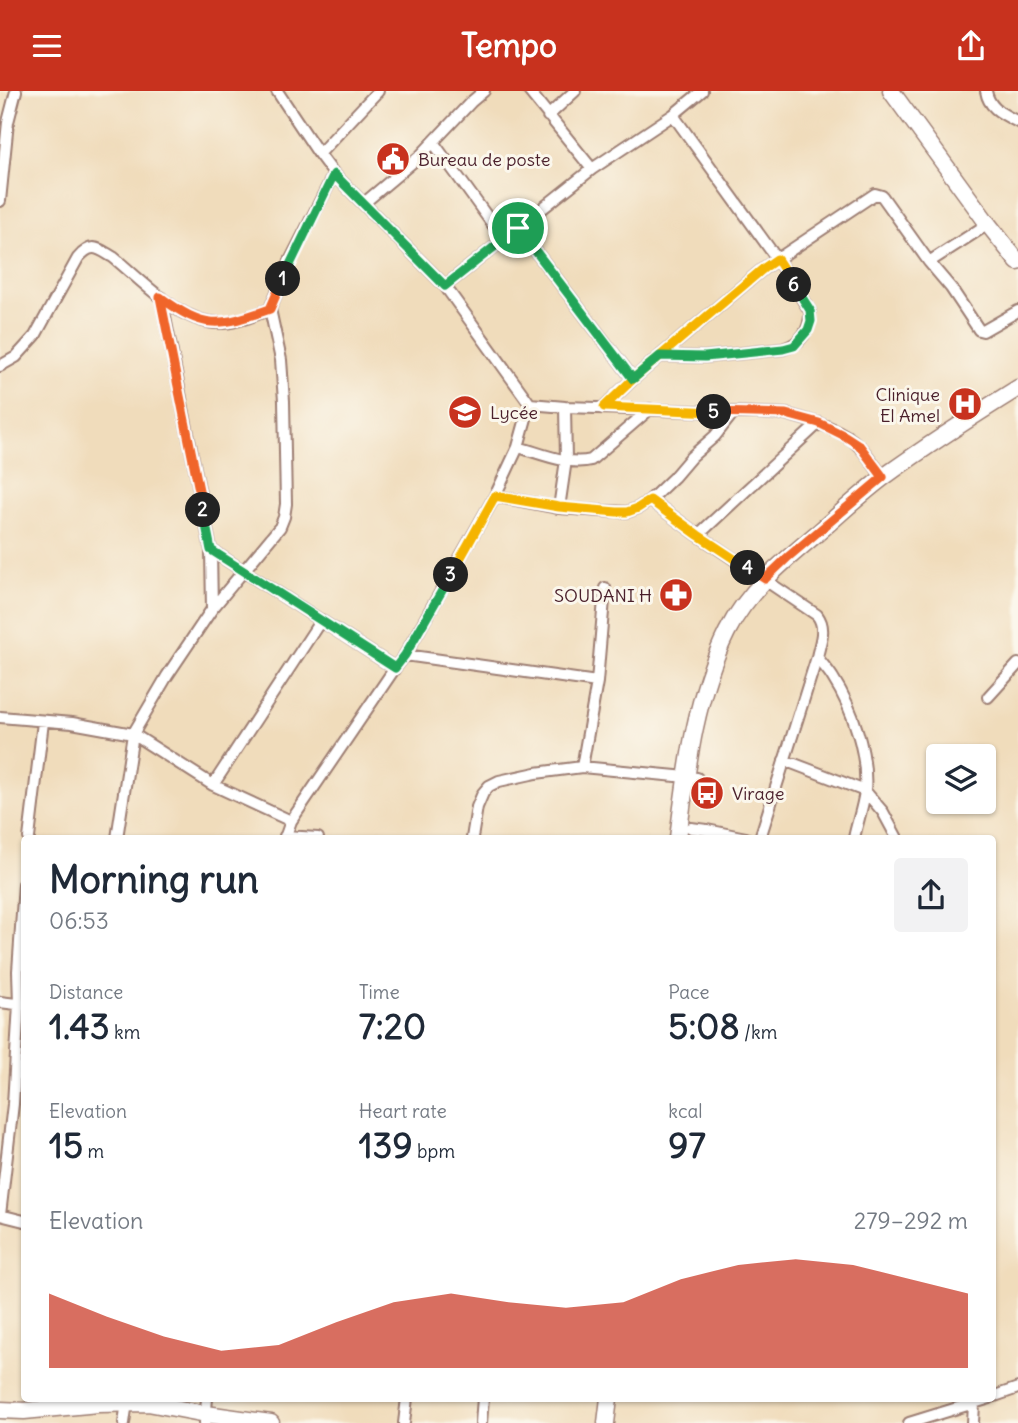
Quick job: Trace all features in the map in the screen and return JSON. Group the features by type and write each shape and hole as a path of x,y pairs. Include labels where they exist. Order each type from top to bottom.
{"main road":[{"path":"891,91 1018,262"},
{"path":"686,835 693,736 708,678 742,606 788,557 883,477 1018,388"},
{"path":"0,1411 127,1402 271,1423"},
{"path":"606,1423 609,1402"},
{"path":"616,1423 618,1402"}],"street":[{"path":"0,201 8,122 16,91"},
{"path":"277,91 334,174 445,286 530,404 786,414 819,423 859,445 883,477"},
{"path":"318,154 378,91"},
{"path":"364,203 420,156 484,91"},
{"path":"530,91 592,169"},
{"path":"548,115 575,91"},
{"path":"445,286 592,169 673,115 702,91"},
{"path":"986,91 989,102 995,109 1018,122"},
{"path":"660,356 705,357 783,349 794,346 808,330 811,321 810,310 777,259 673,115"},
{"path":"433,142 503,240"},
{"path":"117,835 132,734 212,609 280,527 284,517 286,504 281,360 270,309 290,261 334,174"},
{"path":"604,407 633,379 764,268 867,198 878,194 951,288 979,330 983,331 1018,311"},
{"path":"929,262 988,224"},
{"path":"518,228 633,379"},
{"path":"0,366 16,357 35,336 78,258 86,249 92,247 113,257 160,297 197,320 225,323 270,309"},
{"path":"160,297 211,550 212,609"},
{"path":"286,835 291,821 405,655 495,496 518,447 530,404"},
{"path":"559,507 566,460 565,407"},
{"path":"518,447 566,460 591,460 650,409"},
{"path":"495,496 559,507 627,512 650,500 715,436 733,413"},
{"path":"698,535 819,423"},
{"path":"650,500 761,585 817,615 821,620 822,634 817,657 761,835"},
{"path":"211,550 395,668"},
{"path":"582,767 597,682 605,588"},
{"path":"213,785 321,621"},
{"path":"405,655 597,682"},
{"path":"817,657 834,678 859,737 865,791 855,835"},
{"path":"988,697 1018,664"},
{"path":"0,717 72,723 132,734 213,785 291,821"},
{"path":"29,835 43,722"},
{"path":"784,760 865,791 883,812 895,835"},
{"path":"472,835 477,807 483,793 499,781 582,767 691,778"},
{"path":"686,835 707,830 731,835"},
{"path":"21,928 18,971 21,996"},
{"path":"0,1002 21,1004"},
{"path":"21,1015 0,1215 21,1220"},
{"path":"996,1396 1018,1388"},
{"path":"124,1423 127,1402"},
{"path":"404,1423 407,1402"},
{"path":"481,1423 483,1402"},
{"path":"915,1422 980,1402"},
{"path":"973,1423 974,1404"}],"place":[{"name":"Bureau de poste","path":"393,159"},
{"name":"Clinique El Amel","path":"965,404"},
{"name":"Lycée","path":"465,412"},
{"name":"SOUDANI H","path":"676,595"},
{"name":"Virage","path":"707,793"}],"route":[{"path":"518,228 445,286 334,174 290,261 270,309 240,320 208,323 181,312 160,297 211,550 395,668 405,655 495,496 559,507 617,512 627,512 650,500 765,579 883,477 859,445 830,427 786,414 604,407 633,379 764,268 777,259 810,310 808,330 794,346 705,357 660,356 633,379 518,228"}]}
